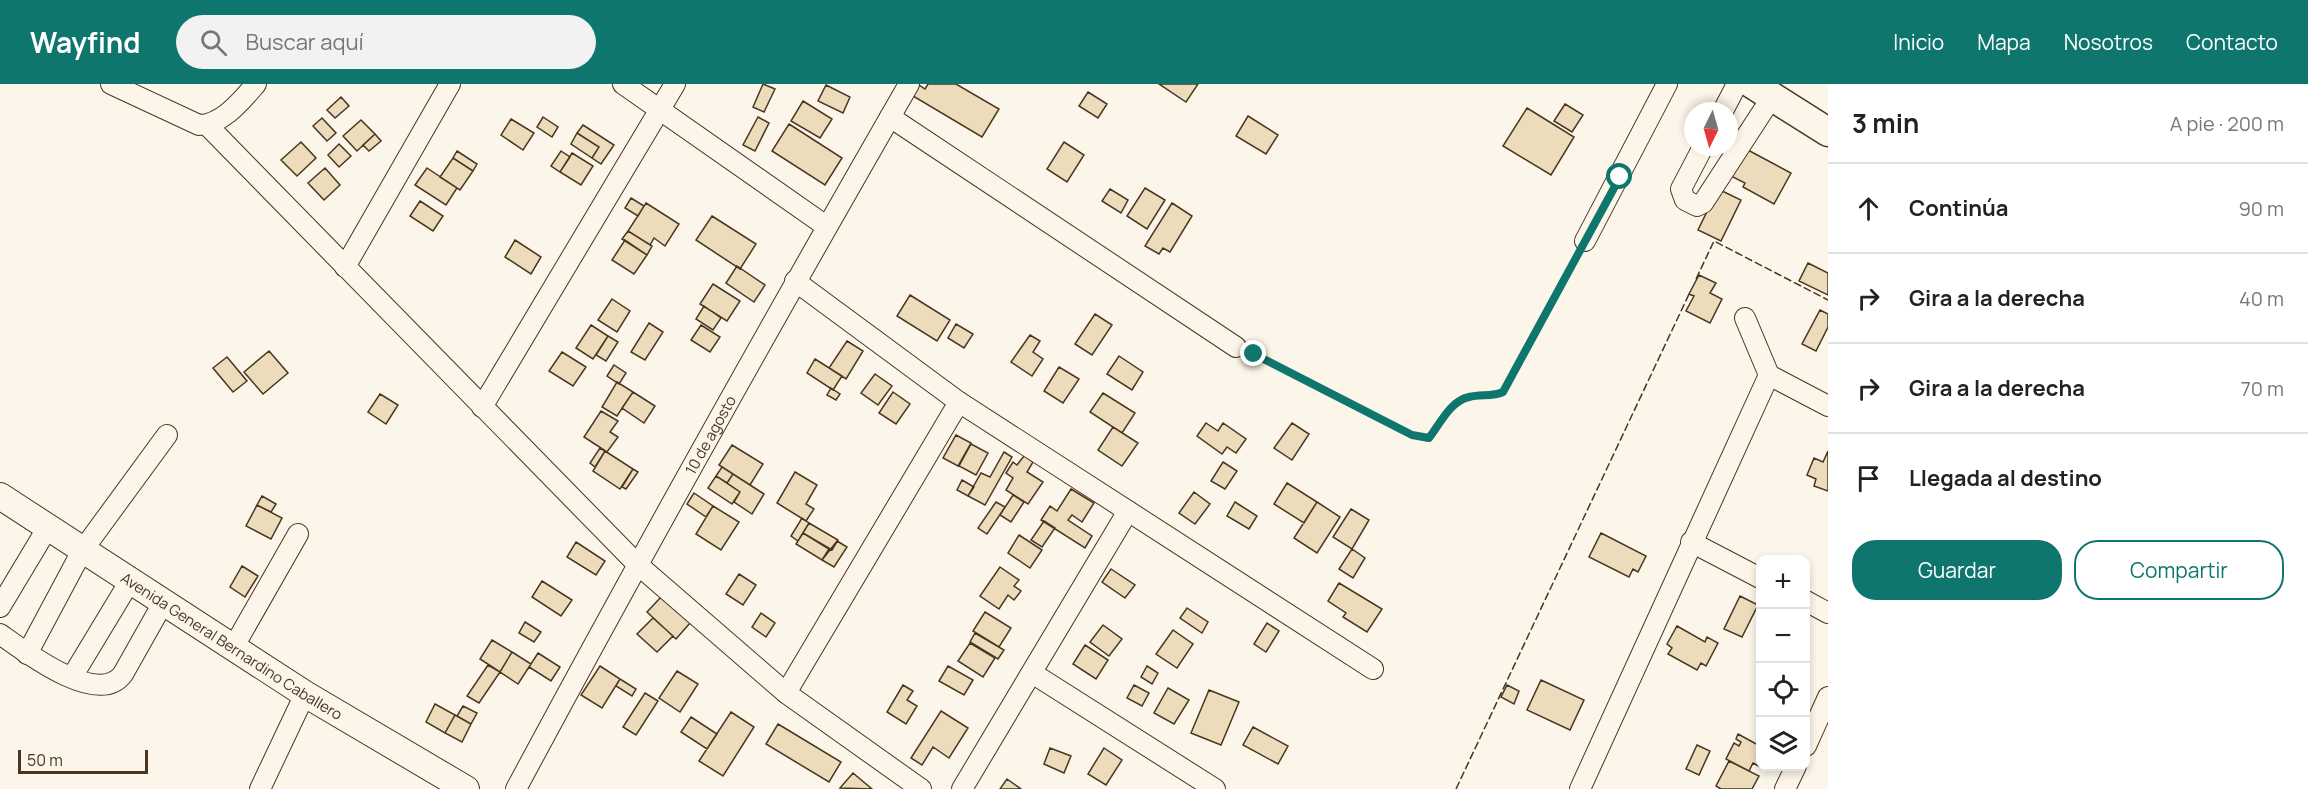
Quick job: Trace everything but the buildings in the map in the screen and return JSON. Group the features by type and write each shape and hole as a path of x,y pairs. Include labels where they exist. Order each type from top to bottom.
{"highway":[{"path":"1762,90 1828,132"}],"main road":[{"name":"Avenida General Bernardino Caballero","path":"0,496 305,694 466,789"}],"street":[{"path":"111,84 193,124 207,125 230,110 256,84"},
{"path":"345,267 450,84"},
{"path":"623,84 826,226"},
{"path":"482,407 675,84"},
{"name":"10 de agosto","path":"516,789 637,564 826,226 909,84"},
{"path":"1585,241 1667,84"},
{"path":"1728,102 1737,84"},
{"path":"1738,136 1762,90"},
{"path":"890,117 1236,347"},
{"path":"207,125 637,564 786,693 921,789"},
{"path":"1698,156 1681,189 1685,200 1697,206 1703,203 1728,156"},
{"path":"795,281 959,402 1373,669"},
{"path":"1745,318 1769,375 1828,406"},
{"path":"1580,789 1769,375"},
{"path":"786,693 959,402"},
{"path":"27,654 82,551 167,435"},
{"path":"962,789 1128,511"},
{"path":"0,607 48,527"},
{"path":"233,648 298,534"},
{"path":"1691,542 1756,575"},
{"path":"72,677 130,581"},
{"path":"0,634 27,654 72,677 104,687 117,682 163,603"},
{"path":"1810,603 1828,613"},
{"path":"1032,673 1215,789"},
{"path":"260,789 305,694"},
{"path":"1810,737 1828,697"},
{"path":"1785,789 1794,771"}],"path":[{"path":"1236,347 1412,435 1429,438 1453,405 1466,397 1494,396 1503,392 1585,241"}],"fence":[{"path":"1696,279 1714,241 1828,300"},
{"path":"1456,789 1690,292"}],"route":[{"path":"1254,354 1412,435 1429,438 1453,405 1466,397 1494,396 1503,392 1519,358 1620,177"}]}
